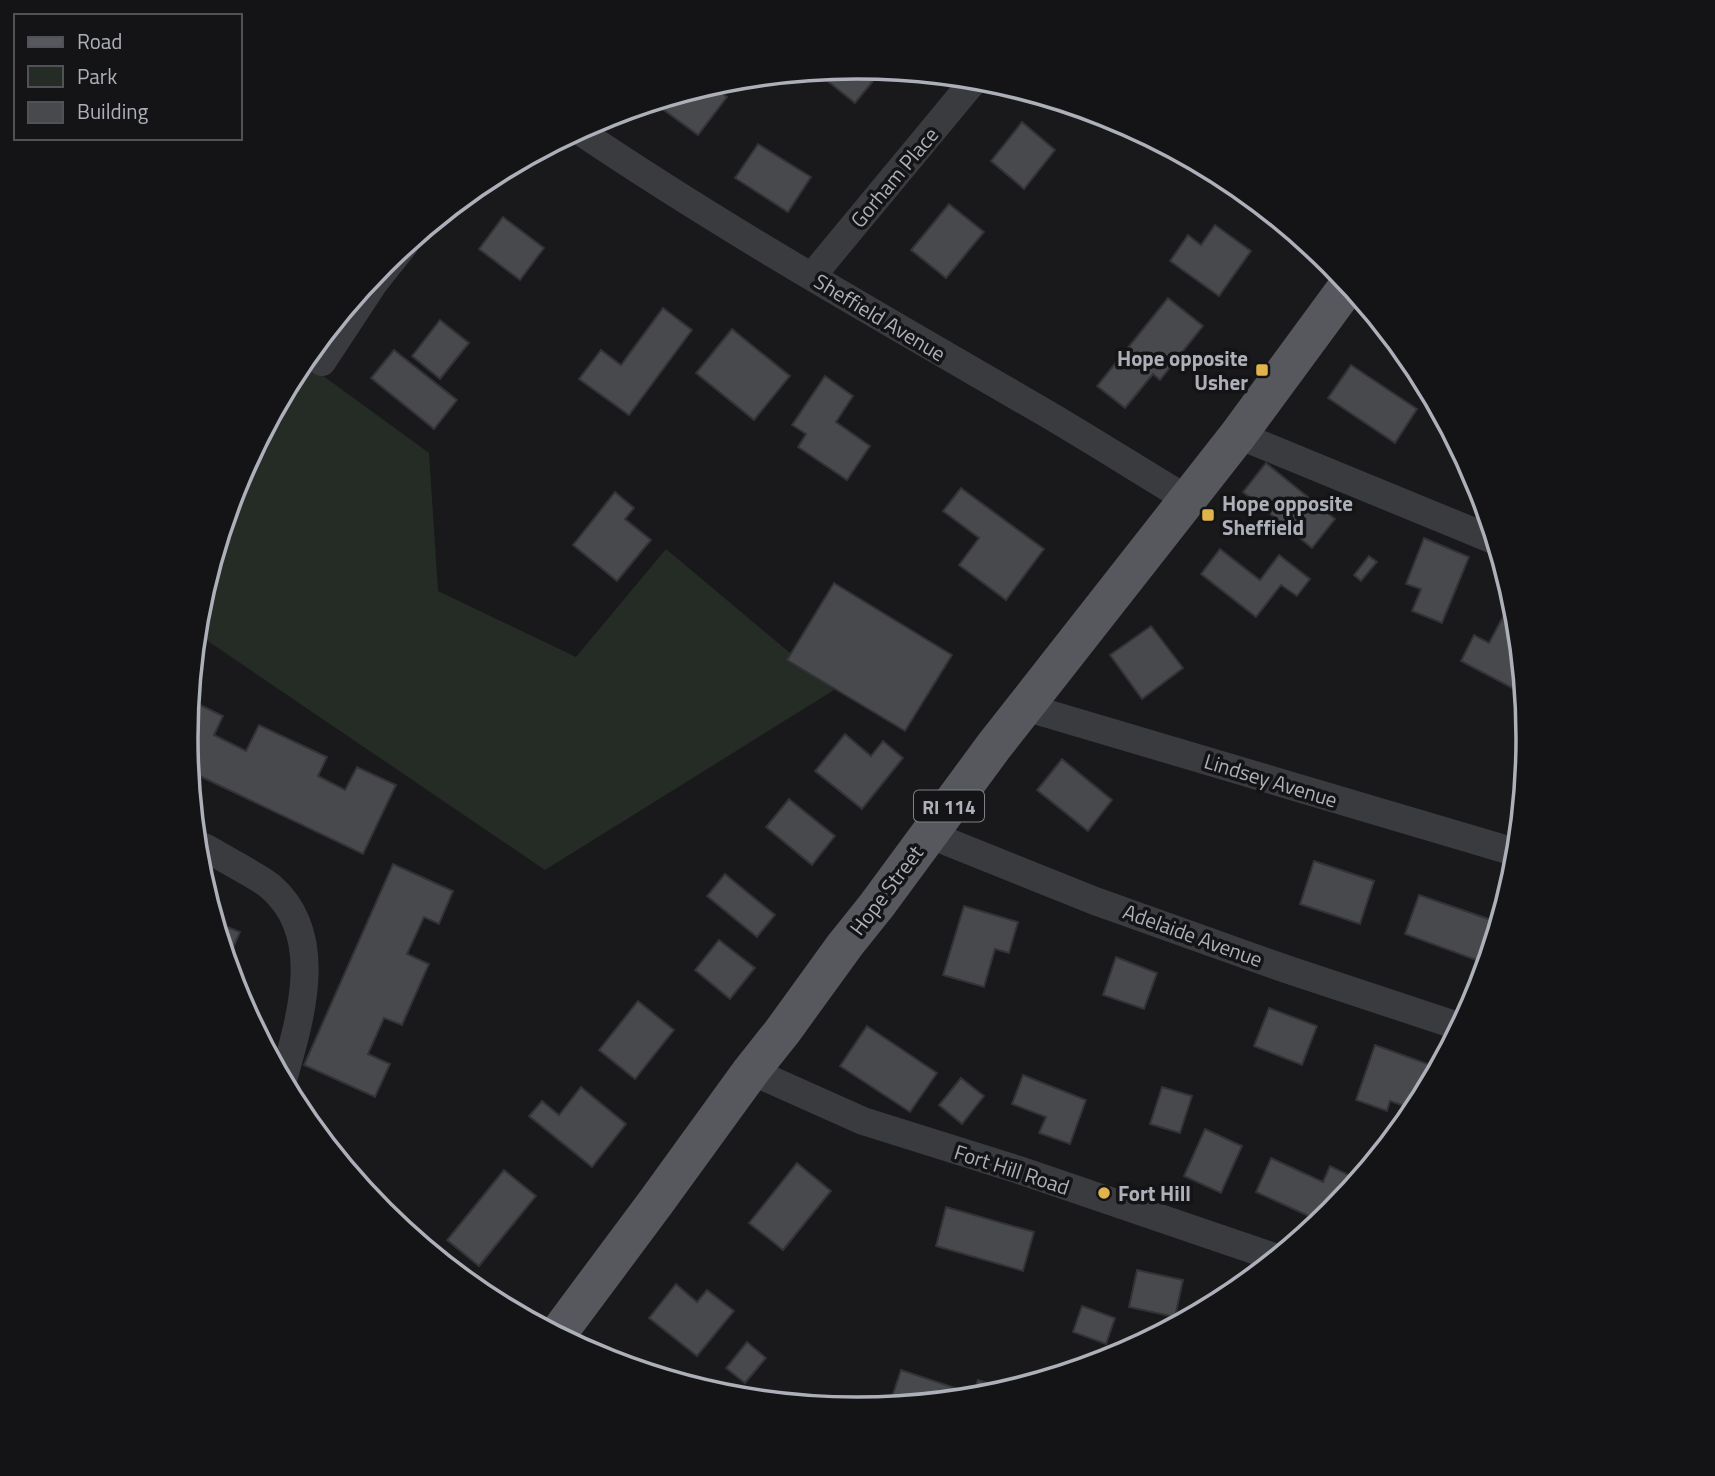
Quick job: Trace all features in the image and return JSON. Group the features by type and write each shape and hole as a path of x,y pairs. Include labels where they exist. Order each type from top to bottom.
{"main road":[{"name":"Hope Street","path":"563,1327 928,834 1238,435 1343,292"}],"street":[{"name":"Gorham Place","path":"812,276 968,88"},
{"name":"Sheffield Avenue","path":"588,137 652,181 1187,499"},
{"path":"322,362 356,310"},
{"path":"1238,435 1485,537"},
{"name":"Lindsey Avenue","path":"1025,707 1507,850"},
{"name":"Adelaide Avenue","path":"928,834 1095,901 1452,1024"},
{"path":"208,849 268,884 290,909 301,939 306,966 305,980 296,1035 287,1067"},
{"name":"Fort Hill Road","path":"751,1071 863,1121 1019,1170 1267,1255"}],"green space":[{"path":"312,368 429,453 438,591 576,657 666,549 834,690 545,870 206,640 221,567 248,486 266,446"}],"building":[{"path":"874,79 855,103 826,80"},
{"path":"721,93 727,97 698,135 662,109"},
{"path":"1022,122 1055,150 1024,189 991,161"},
{"path":"758,144 811,177 788,212 735,178"},
{"path":"949,204 984,232 946,278 911,250"},
{"path":"503,217 544,248 520,280 479,249"},
{"path":"1215,225 1251,251 1219,296 1170,261 1188,235 1201,245"},
{"path":"1168,298 1203,326 1160,380 1153,374 1125,408 1097,386"},
{"path":"663,308 692,330 629,415 579,379 601,350 621,365"},
{"path":"440,320 469,343 440,379 412,356"},
{"path":"732,329 790,376 754,420 696,373"},
{"path":"394,350 457,400 434,429 371,378"},
{"path":"1351,365 1417,409 1395,443 1328,398"},
{"path":"825,376 853,396 836,422 870,446 847,480 798,447 806,434 792,425"},
{"path":"1266,463 1335,519 1312,548 1243,492"},
{"path":"961,488 1044,549 1006,600 959,565 979,538 943,511"},
{"path":"615,492 634,508 625,519 651,540 617,581 573,545"},
{"path":"1424,538 1469,557 1442,623 1412,611 1421,589 1406,584"},
{"path":"1220,549 1260,580 1279,555 1310,579 1297,596 1281,585 1256,617 1201,574"},
{"path":"1369,556 1377,562 1361,581 1354,575"},
{"path":"834,583 952,655 905,731 787,660"},
{"path":"1505,614 1511,652 1514,684 1512,688 1461,661 1474,635 1489,643"},
{"path":"1151,626 1183,668 1142,699 1110,655"},
{"path":"200,705 223,716 214,735 246,751 259,725 327,757 318,776 345,790 357,767 396,785 363,854 200,776"},
{"path":"845,734 871,756 883,741 903,758 862,809 815,771"},
{"path":"1062,759 1112,800 1088,831 1037,790"},
{"path":"789,799 835,836 812,865 766,827"},
{"path":"1314,861 1374,881 1360,924 1300,904"},
{"path":"393,864 453,891 439,924 424,917 407,954 429,964 402,1025 384,1018 368,1054 390,1064 375,1097 304,1065"},
{"path":"725,874 775,915 757,937 707,896"},
{"path":"1419,895 1491,920 1478,961 1405,934"},
{"path":"964,906 1018,922 1009,953 995,949 984,987 943,975"},
{"path":"226,926 240,932 233,949"},
{"path":"719,940 755,968 730,999 695,970"},
{"path":"1116,957 1157,973 1144,1009 1103,995"},
{"path":"638,1001 674,1030 635,1079 599,1050"},
{"path":"1269,1008 1317,1026 1302,1065 1254,1046"},
{"path":"867,1026 937,1073 910,1112 840,1066"},
{"path":"1375,1045 1430,1065 1405,1106 1390,1101 1387,1111 1356,1100"},
{"path":"1023,1075 1086,1100 1070,1144 1039,1133 1046,1117 1012,1104"},
{"path":"961,1078 984,1096 962,1124 939,1105"},
{"path":"581,1087 626,1124 592,1167 529,1116 542,1101 559,1115"},
{"path":"1162,1087 1192,1096 1180,1133 1150,1124"},
{"path":"1205,1129 1242,1146 1221,1193 1184,1176"},
{"path":"1271,1158 1323,1182 1330,1166 1350,1176 1310,1217 1256,1192"},
{"path":"797,1163 831,1191 783,1250 749,1223"},
{"path":"504,1170 536,1196 479,1266 447,1240"},
{"path":"946,1207 1034,1232 1023,1271 936,1246"},
{"path":"1137,1270 1183,1280 1175,1315 1173,1317 1129,1307"},
{"path":"676,1284 697,1302 707,1290 734,1311 697,1356 649,1318"},
{"path":"1082,1306 1115,1318 1106,1344 1073,1332"},
{"path":"747,1342 766,1358 745,1383 726,1368"},
{"path":"901,1370 959,1389 944,1392 892,1396"},
{"path":"978,1380 990,1384 976,1387"}],"place":[{"name":"Hope opposite Usher","path":"1262,370"},
{"name":"Hope opposite Sheffield","path":"1208,515"},
{"name":"Fort Hill","path":"1104,1193"}]}
